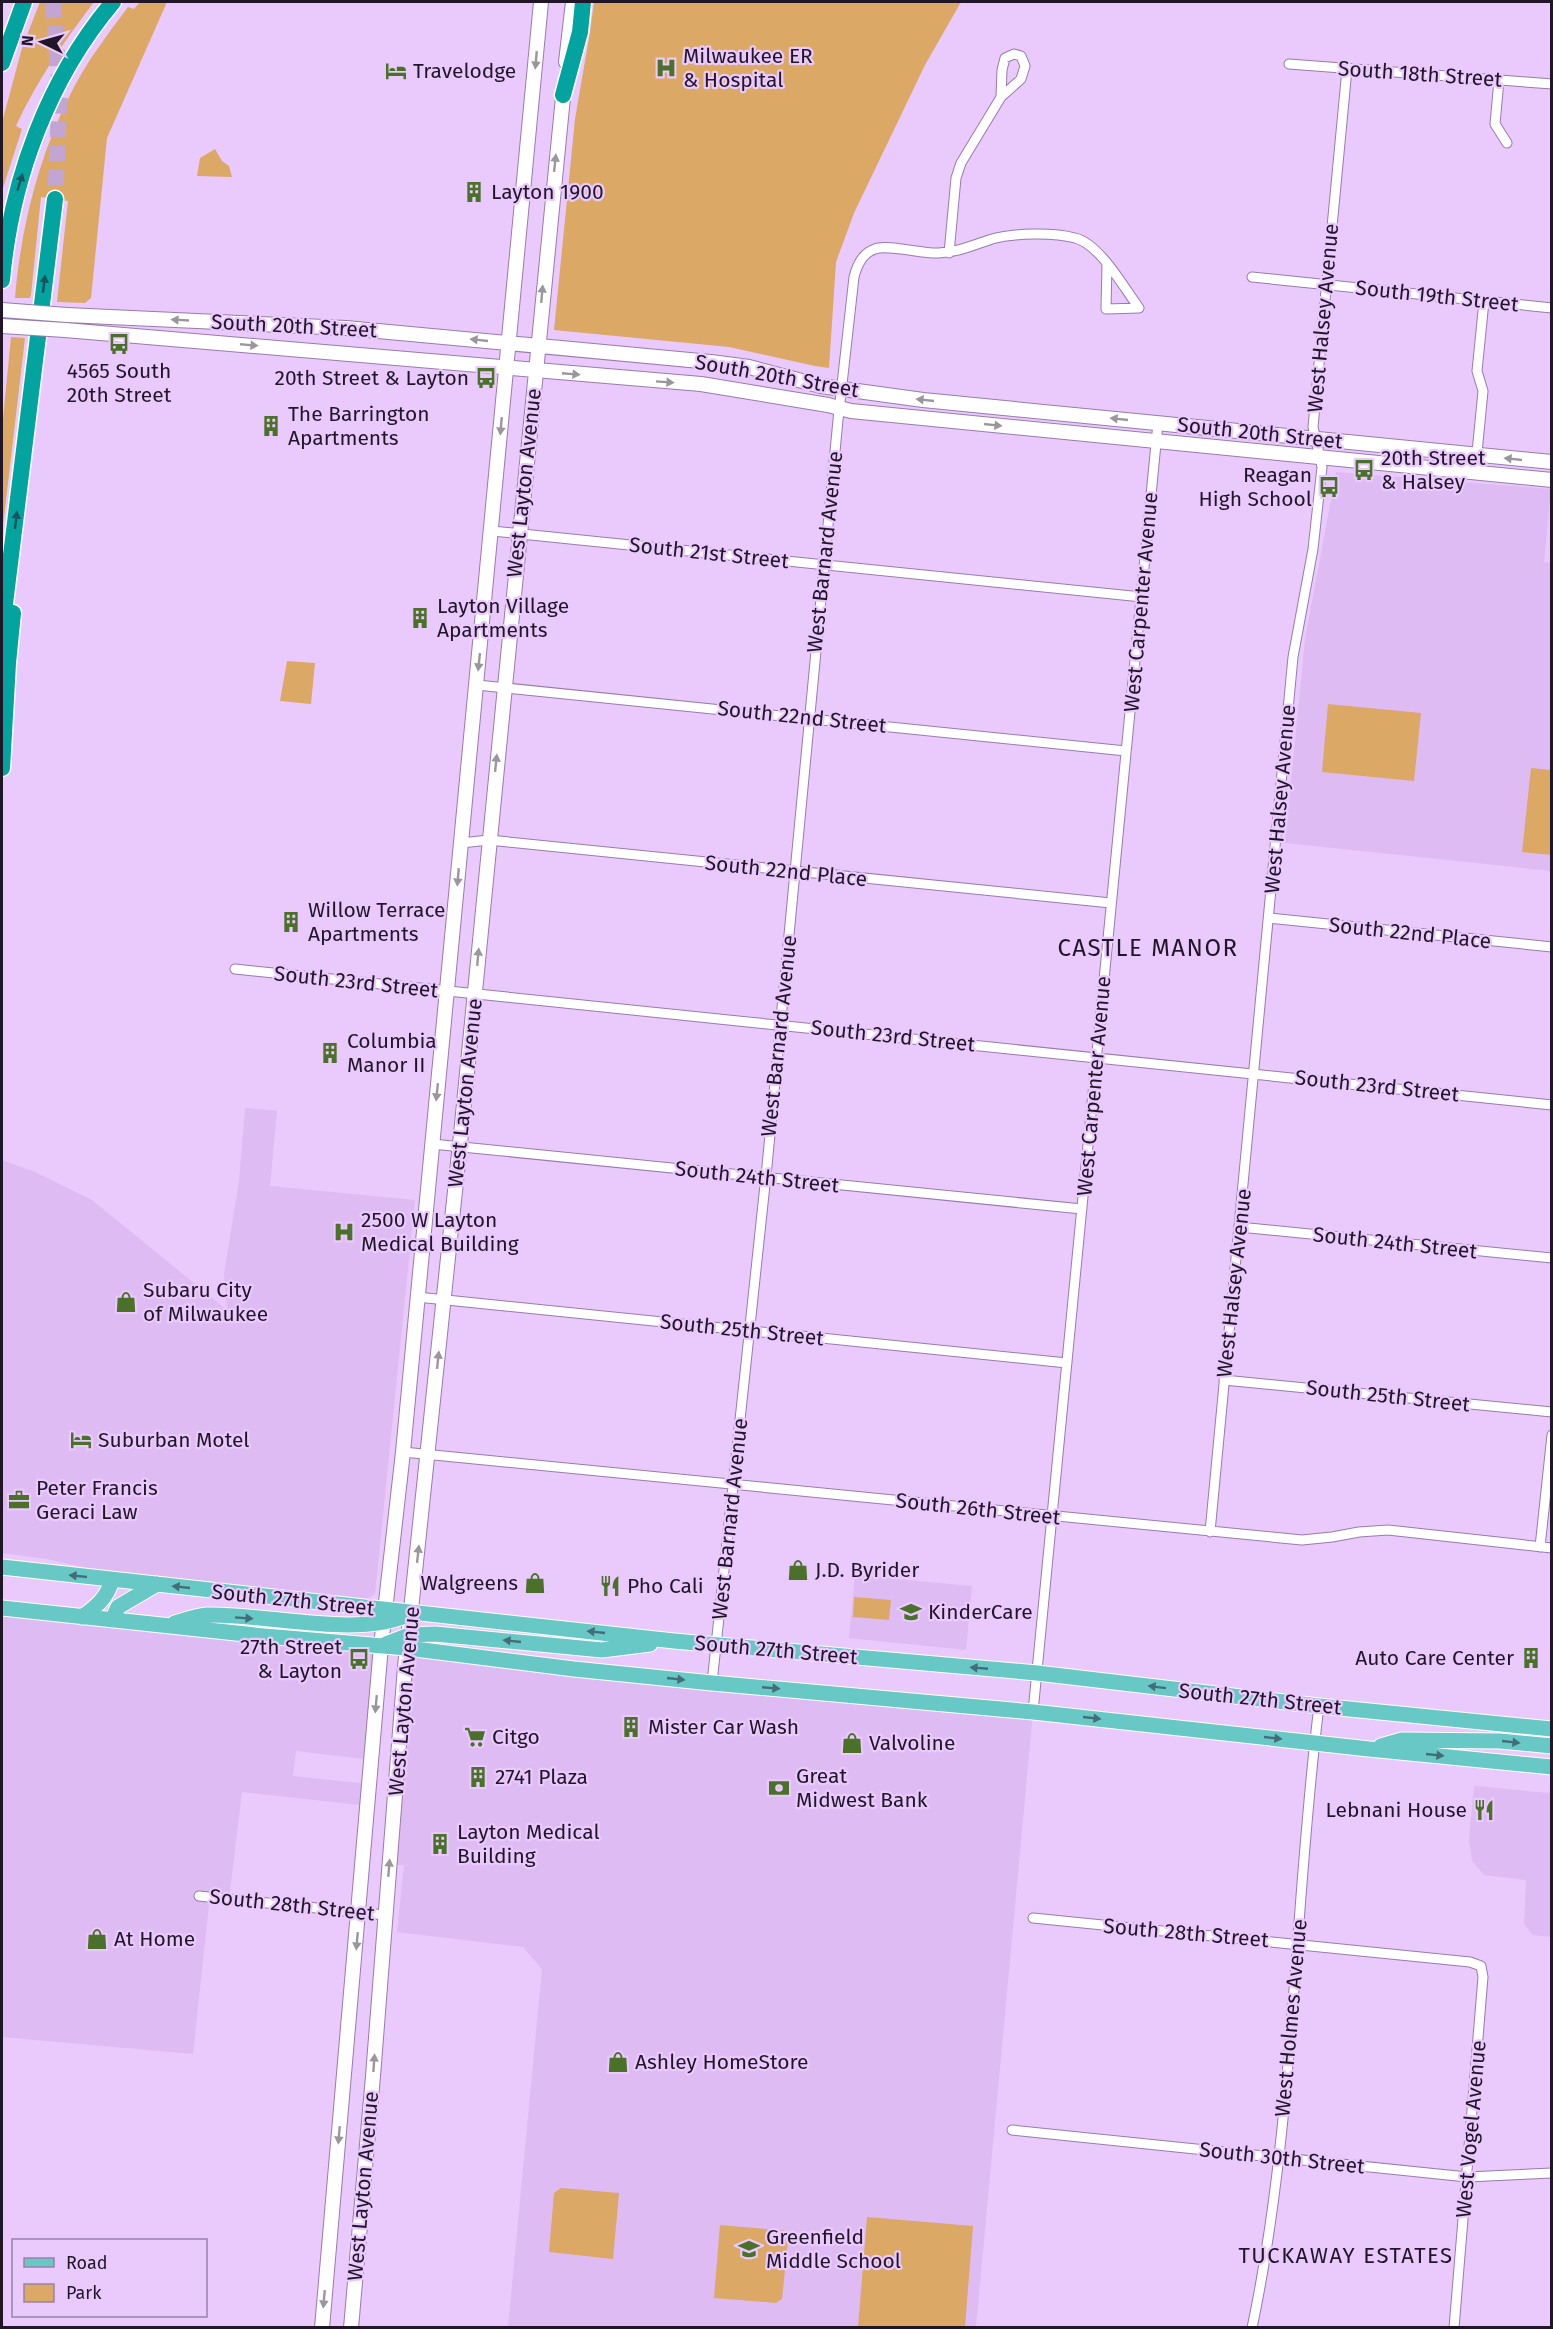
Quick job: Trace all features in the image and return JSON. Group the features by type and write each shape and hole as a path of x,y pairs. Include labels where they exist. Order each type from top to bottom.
{"highway":[{"path":"2,63 24,2"},
{"path":"2,280 9,220 33,143 71,61 113,2"},
{"path":"563,95 580,32 583,2"},
{"path":"2,628 55,199"},
{"path":"2,768 8,663 16,590 8,578"}],"main road":[{"name":"West Layton Avenue","path":"322,2328 381,1646 403,1452 541,2"},
{"name":"West Layton Avenue","path":"351,2328 408,1642 429,1454 537,345 573,2"},
{"name":"South 20th Street","path":"2,310 346,328 537,345 735,365 841,388 923,400 1551,462"},
{"path":"146,337 148,319"},
{"name":"South 20th Street","path":"2,326 701,384 839,408 1551,480"},
{"name":"South 27th Street","path":"2,1568 158,1584 384,1616"},
{"path":"82,1617 101,1603 110,1589 112,1580"},
{"path":"112,1620 118,1607 158,1584"},
{"name":"South 27th Street","path":"2,1608 381,1646"},
{"path":"166,1625 205,1615 351,1625 384,1616 399,1619 412,1612"},
{"name":"South 27th Street","path":"412,1612 674,1641 1037,1673 1319,1706 1551,1729"},
{"path":"381,1646 408,1642 435,1634 602,1650 674,1641"},
{"name":"South 27th Street","path":"408,1642 574,1669 1034,1712 1551,1767"},
{"path":"1370,1749 1402,1740 1500,1741 1551,1746"}],"street":[{"name":"South 18th Street","path":"1288,64 1551,84"},
{"name":"West Halsey Avenue","path":"1210,1532 1293,657 1314,539 1322,467 1312,427 1347,69"},
{"path":"1499,80 1495,124 1507,143"},
{"path":"949,253 956,178 961,162 1001,97"},
{"path":"841,388 854,277 863,256 876,248 935,254 949,253 994,239 1017,235 1075,238 1086,243 1107,263 1139,308 1106,309 1107,263"},
{"name":"South 19th Street","path":"1252,277 1551,308"},
{"path":"1475,473 1483,392 1477,371 1485,301"},
{"name":"West Barnard Avenue","path":"712,1683 750,1332 841,388"},
{"name":"West Carpenter Avenue","path":"1034,1712 1158,423"},
{"name":"South 21st Street","path":"492,531 1142,597"},
{"name":"South 22nd Street","path":"477,685 1126,751"},
{"name":"South 22nd Place","path":"461,843 489,840 1112,903"},
{"name":"South 22nd Place","path":"1269,918 1551,947"},
{"name":"South 23rd Street","path":"235,969 1096,1056 1551,1105"},
{"name":"South 24th Street","path":"432,1144 1082,1209"},
{"name":"South 24th Street","path":"1239,1227 1551,1258"},
{"name":"South 25th Street","path":"417,1297 1067,1363"},
{"name":"South 25th Street","path":"1224,1380 1551,1412"},
{"path":"1540,1547 1551,1435"},
{"name":"South 26th Street","path":"403,1452 1302,1540 1388,1530 1551,1548"},
{"name":"West Holmes Avenue","path":"1252,2328 1267,2257 1279,2158 1319,1706"},
{"name":"South 28th Street","path":"199,1896 385,1914"},
{"name":"South 28th Street","path":"1033,1918 1298,1943 1470,1962 1481,1966"},
{"name":"West Vogel Avenue","path":"1454,2328 1484,1977 1481,1966"},
{"name":"South 30th Street","path":"1012,2130 1467,2177 1551,2174"}],"shaded area":[{"path":"1336,472 1551,489 1544,562 1552,563 1551,871 1285,843 1305,639"},
{"path":"245,1108 277,1111 270,1186 415,1200 375,1594 367,1599 87,1568 47,1559 2,1553 2,1160 35,1172 92,1200 227,1310 224,1274 239,1181"},
{"name":"KinderCare","path":"855,1575 972,1586 966,1650 849,1638"},
{"path":"2,1608 381,1646 371,1760 296,1751 293,1776 369,1784 368,1806 242,1792 229,1899 211,1897 209,1905 193,2054 2,2037"},
{"path":"407,1648 1033,1712 976,2327 508,2327 542,1969 523,1947 397,1932 404,1865 389,1865"},
{"path":"1474,1786 1549,1793 1551,1790 1551,1937 1533,1935 1524,1924 1526,1880 1484,1875 1472,1861 1469,1840"}],"green space":[{"path":"40,2 94,2 52,62 16,126 22,129 2,191 3,119 22,48"},
{"path":"140,2 167,2 107,138 91,298 85,303 57,302 68,201 41,197 31,295 30,298 15,298 22,244 33,192 60,115 98,48 128,7 134,9"},
{"path":"594,2 961,2 925,65 854,213 836,262 829,368 729,347 554,330 575,119"},
{"path":"215,149 222,161 229,166 232,177 197,176 200,158"},
{"path":"11,337 25,338 2,534 2,429"},
{"path":"287,661 315,663 311,704 280,701"},
{"path":"1328,704 1421,713 1414,781 1322,772"},
{"path":"1531,768 1551,770 1551,855 1522,852"},
{"path":"854,1597 891,1600 889,1620 853,1617"},
{"path":"561,2188 619,2193 613,2259 549,2252 554,2193"},
{"path":"867,2217 973,2226 965,2327 858,2327"},
{"path":"720,2225 789,2231 782,2299 776,2303 714,2298"}],"tunnel":[{"path":"53,2 60,92 55,199"}],"place":[{"name":"Milwaukee ER & Hospital","path":"666,68"},
{"name":"Travelodge","path":"396,71"},
{"name":"Layton 1900","path":"474,192"},
{"name":"4565 South 20th Street","path":"119,344"},
{"name":"20th Street & Layton","path":"486,378"},
{"name":"The Barrington Apartments","path":"271,426"},
{"name":"20th Street & Halsey","path":"1364,470"},
{"name":"Reagan High School","path":"1329,487"},
{"name":"Layton Village Apartments","path":"420,618"},
{"name":"Willow Terrace Apartments","path":"291,922"},
{"name":"Columbia Manor II","path":"330,1053"},
{"name":"2500 W Layton Medical Building","path":"344,1232"},
{"name":"Subaru City of Milwaukee","path":"126,1302"},
{"name":"Suburban Motel","path":"81,1440"},
{"name":"Peter Francis Geraci Law","path":"19,1500"},
{"name":"J.D. Byrider","path":"798,1570"},
{"name":"Walgreens","path":"535,1583"},
{"name":"Pho Cali","path":"610,1586"},
{"name":"KinderCare","path":"911,1612"},
{"name":"Auto Care Center","path":"1531,1658"},
{"name":"27th Street & Layton","path":"359,1659"},
{"name":"Mister Car Wash","path":"631,1727"},
{"name":"Citgo","path":"475,1737"},
{"name":"Valvoline","path":"852,1743"},
{"name":"2741 Plaza","path":"478,1777"},
{"name":"Great Midwest Bank","path":"779,1788"},
{"name":"Lebnani House","path":"1484,1810"},
{"name":"Layton Medical Building","path":"440,1844"},
{"name":"At Home","path":"97,1939"},
{"name":"Ashley HomeStore","path":"618,2062"},
{"name":"Greenfield Middle School","path":"749,2249"}],"district":[{"name":"CASTLE MANOR","path":"1148,948"},
{"name":"TUCKAWAY ESTATES","path":"1346,2255"}]}
